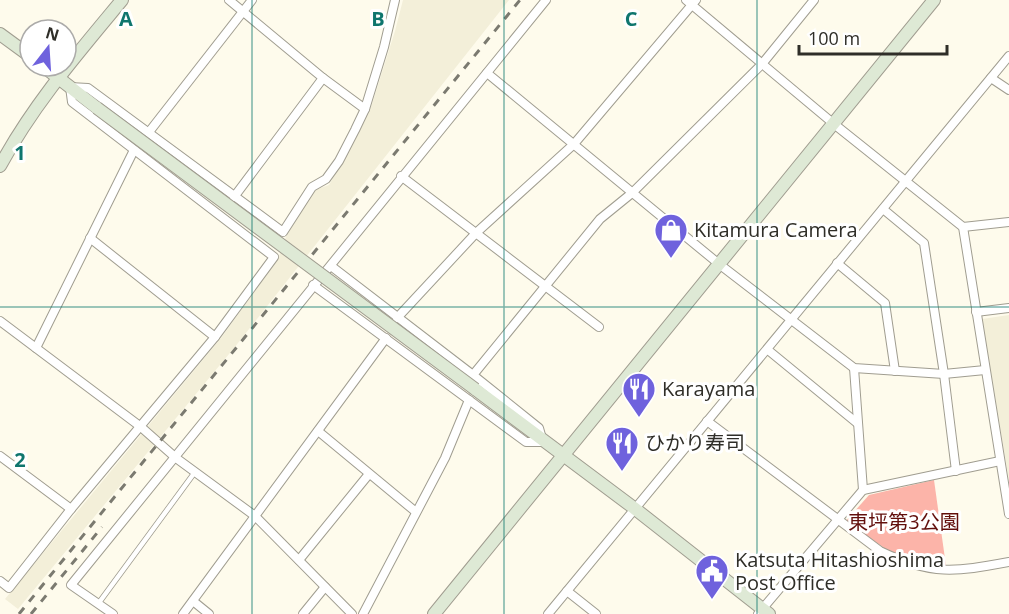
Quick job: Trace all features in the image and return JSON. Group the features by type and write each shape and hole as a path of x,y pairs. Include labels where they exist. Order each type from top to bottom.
{"street":[{"path":"78,54 122,0"},
{"path":"229,0 323,78 365,109"},
{"path":"149,132 252,0"},
{"path":"70,87 88,88 283,232 312,187 326,179 339,161 365,109 384,47 395,0"},
{"path":"113,614 71,585 546,0"},
{"path":"473,375 600,219 632,193 762,64 814,0"},
{"path":"434,614 934,0"},
{"path":"397,318 476,233 574,144 691,2 834,124 963,227 1009,514"},
{"path":"0,34 18,47"},
{"path":"548,614 1009,56"},
{"path":"487,73 718,264 854,368 944,374 985,370"},
{"path":"0,166 15,139 59,78 472,395"},
{"path":"234,197 323,78"},
{"path":"992,78 1009,90"},
{"path":"0,581 9,588 71,509 215,337 274,257 72,102 70,87"},
{"path":"36,348 134,150"},
{"path":"401,176 599,327"},
{"path":"883,209 924,243 956,471"},
{"path":"963,227 1009,222"},
{"path":"90,238 215,337"},
{"path":"837,262 885,303 895,371"},
{"path":"330,266 539,428 543,442"},
{"path":"313,285 386,338 543,442 634,508 763,612 863,490 1000,461"},
{"path":"976,312 1009,309"},
{"path":"0,321 141,427 176,458 255,516 352,614"},
{"path":"183,614 386,338"},
{"path":"768,350 857,423"},
{"path":"854,368 863,490"},
{"path":"363,614 445,458 472,395"},
{"path":"707,421 880,551 901,561 922,568 945,571 1009,562"},
{"path":"318,431 416,512"},
{"path":"0,456 71,509"},
{"path":"299,560 369,474"},
{"path":"303,614 325,586"},
{"path":"567,591 596,614"},
{"path":"193,601 209,614"}],"lane":[{"path":"98,604 195,472"}],"shaded area":[{"path":"403,0 509,0 234,348 18,609 5,599 221,338 278,259 289,228 315,190 329,185 359,133 372,104"},
{"path":"1009,315 1009,481 982,319"}],"green space":[{"name":"東坪第3公園","path":"934,480 946,566 890,552 846,521 869,495"}],"railway":[{"path":"19,614 520,0"},
{"path":"31,614 102,527"}],"place":[{"name":"Kitamura Camera","path":"671,259"},
{"name":"Karayama","path":"639,418"},
{"name":"ひかり寿司","path":"622,472"},
{"name":"Katsuta Hitashioshima Post Office","path":"712,600"}]}
